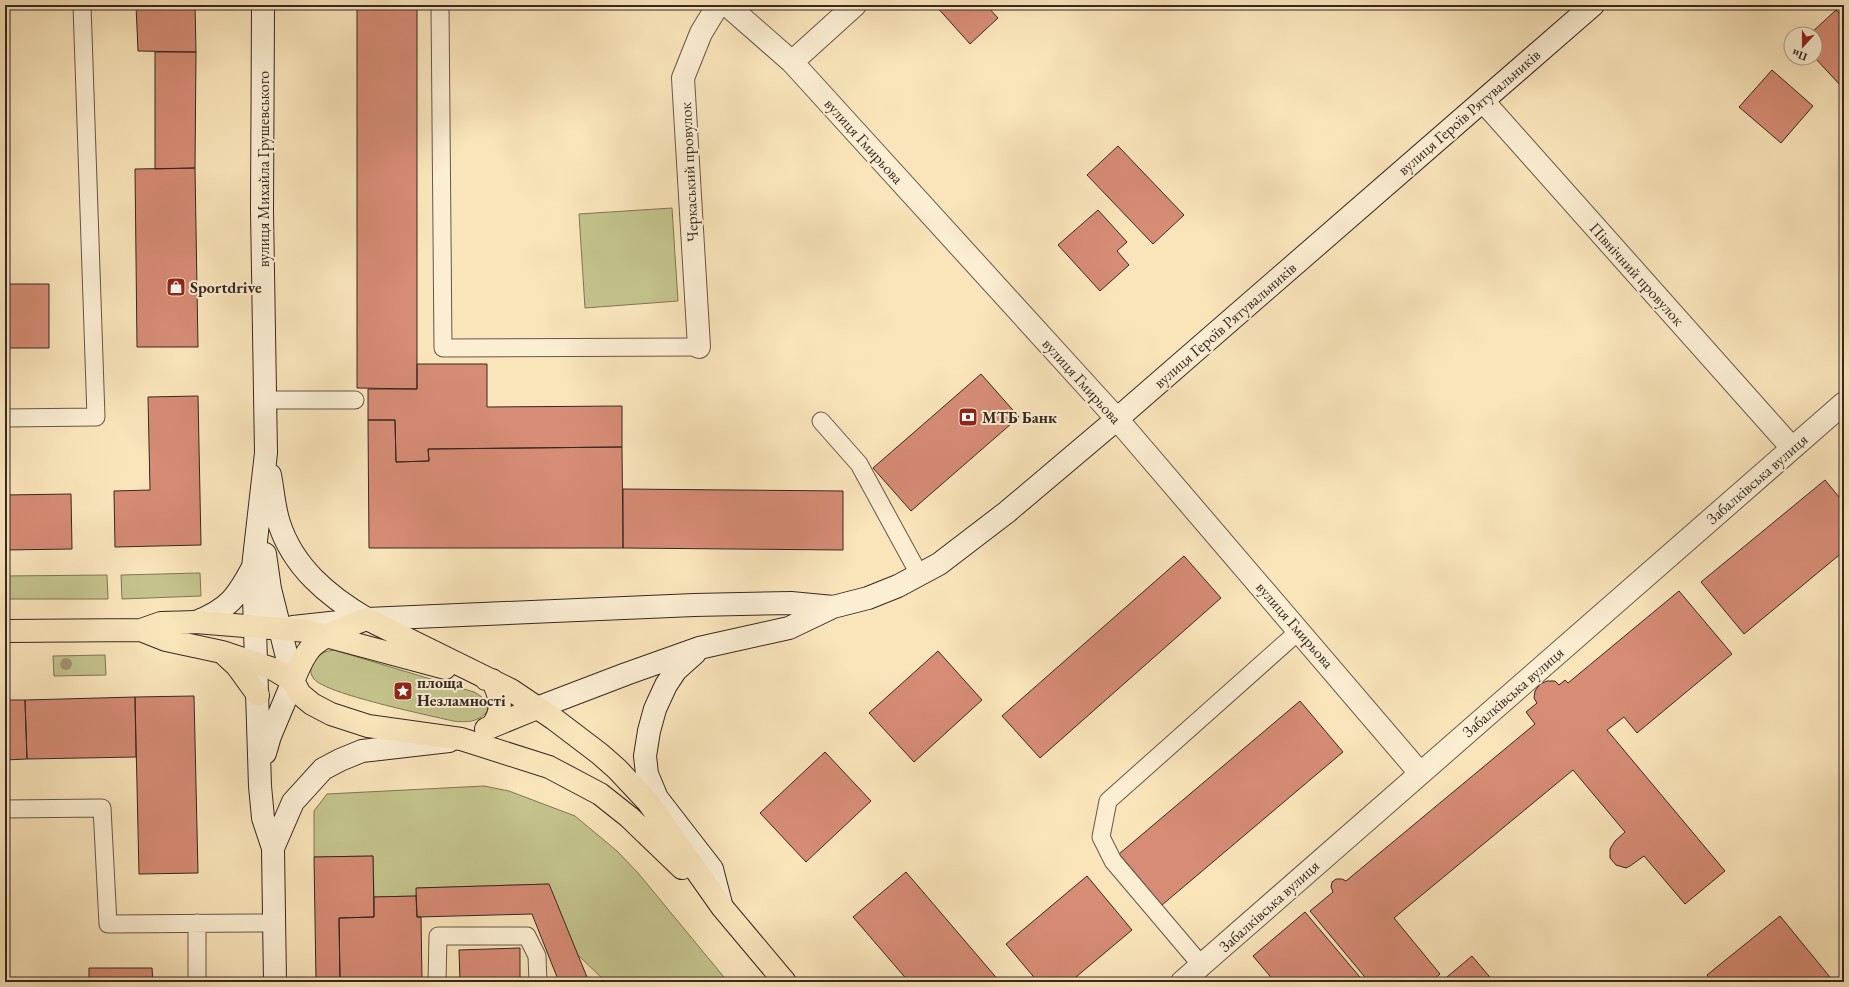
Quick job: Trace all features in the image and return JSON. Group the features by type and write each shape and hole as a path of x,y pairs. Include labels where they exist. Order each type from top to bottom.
{"main road":[{"path":"293,680 310,650 316,643 350,624 367,619 511,690 600,754 617,769 648,802 722,907 785,982"},
{"path":"5,631 141,630 161,623 196,622 307,631 492,680"},
{"path":"141,630 166,640 222,652 273,669 293,680 300,694 312,704 331,714 368,726 460,739 549,767 600,794 629,817 722,907"},
{"path":"222,652 237,666 258,695"},
{"path":"491,727 497,720 500,711 500,701 492,680"},
{"path":"460,739 537,708"}],"street":[{"name":"вулиця Михайла Грушевського","path":"263,5 262,211 266,453"},
{"name":"Черкаський провулок","path":"699,347 684,78 701,33 718,5"},
{"name":"вулиця Гмирьова","path":"727,5 792,62 1117,418 1300,630 1420,773"},
{"path":"792,62 855,5"},
{"name":"вулиця Героїв Рятувальників","path":"699,648 789,628 833,608 868,598 898,586 939,564 1007,512 1117,418 1593,5"},
{"name":"Північний провулок","path":"1482,101 1792,448"},
{"name":"Забалківська вулиця","path":"1182,982 1844,402"},
{"path":"266,453 258,511 253,567 263,818 273,848 275,982"},
{"path":"266,453 279,523 293,554 311,578 341,604 367,619"},
{"path":"258,511 270,589 293,680 270,736 260,771"},
{"path":"196,622 213,616 234,599 253,567"},
{"name":"вулиця Героїв Рятувальників","path":"367,619 791,602 833,608"},
{"path":"280,629 367,619"},
{"path":"537,708 619,676 699,648"},
{"path":"699,648 676,670 666,685 655,708 648,731 645,756 647,774 657,798 712,870 722,907"},
{"path":"273,848 294,802 324,769 340,760 362,751 460,739"}],"lane":[{"path":"5,418 96,417 82,5"},
{"path":"440,5 443,348 699,347"},
{"path":"266,400 355,400"},
{"path":"821,421 859,464 919,574"},
{"path":"1202,966 1113,861 1101,837 1108,801 1300,630"},
{"path":"5,809 102,808 108,924 274,923"},
{"path":"196,924 197,982"},
{"path":"437,982 438,936 527,936 537,956 538,982"}],"shaded area":[{"path":"672,208 678,301 585,308 579,214"},
{"path":"200,573 201,596 122,599 121,575"},
{"path":"107,575 108,599 5,599 5,576"},
{"path":"334,650 474,692 484,699 488,708 487,712 472,721 455,721 379,703 337,691 322,685 312,676 312,664 321,654"},
{"path":"105,655 106,675 54,676 53,656"},
{"path":"484,786 509,791 575,816 617,851 638,873 728,982 606,982 577,954 548,884 417,888 416,896 374,897 373,856 314,857 314,811 327,794"}],"building":[{"path":"136,5 195,5 196,52 138,51"},
{"path":"357,5 417,5 417,389 357,388"},
{"path":"986,5 998,18 970,44 936,6"},
{"path":"1836,10 1844,19 1844,83 1841,86 1822,66 1823,26 1819,26"},
{"path":"155,52 196,52 195,168 155,169"},
{"path":"1772,70 1813,106 1781,143 1739,107"},
{"path":"1118,146 1184,215 1153,244 1087,175"},
{"path":"195,168 198,347 137,347 135,169"},
{"path":"1098,210 1127,242 1117,251 1129,265 1100,291 1058,245"},
{"path":"5,284 49,284 49,348 5,348"},
{"path":"417,364 487,364 487,407 622,406 622,447 428,449 429,461 396,462 395,420 368,420 368,389 417,389"},
{"path":"981,374 1019,417 911,511 873,468"},
{"path":"198,396 201,545 115,547 114,491 150,490 148,397"},
{"path":"368,420 395,420 396,462 429,461 428,449 622,447 623,548 369,548"},
{"path":"1825,480 1844,503 1844,551 1744,634 1701,582"},
{"path":"623,489 843,491 843,550 623,548"},
{"path":"71,494 72,549 5,550 5,495"},
{"path":"1184,556 1221,598 1040,758 1002,716"},
{"path":"1679,591 1732,654 1637,733 1624,717 1607,730 1725,871 1685,904 1644,856 1626,868 1616,865 1610,858 1610,849 1615,841 1625,832 1573,770 1394,918 1440,974 1431,982 1369,982 1310,911 1333,892 1331,887 1332,882 1336,879 1346,881 1535,724 1526,712 1537,703 1534,698 1535,691 1540,684 1547,681 1555,681 1559,685 1565,680 1568,683"},
{"path":"938,651 982,700 914,762 869,713"},
{"path":"194,696 198,873 139,874 135,697"},
{"path":"135,697 136,757 27,759 25,700"},
{"path":"5,700 25,700 27,759 5,760"},
{"path":"1300,701 1343,752 1162,905 1119,854"},
{"path":"825,752 871,801 806,862 760,813"},
{"path":"373,856 374,917 339,918 340,982 316,982 314,857"},
{"path":"906,872 1000,982 909,982 853,917"},
{"path":"1087,876 1132,930 1070,982 1038,982 1006,944"},
{"path":"549,884 589,982 559,982 532,914 417,917 416,888"},
{"path":"416,896 417,917 421,917 422,982 340,982 339,918 374,917 374,897"},
{"path":"1305,912 1364,982 1275,982 1253,956"},
{"path":"1780,916 1834,982 1712,982 1707,975"},
{"path":"520,948 520,982 460,982 459,950"},
{"path":"1472,956 1494,982 1441,982"},
{"path":"89,968 152,968 153,982 89,982"}],"place":[{"name":"Sportdrive","path":"176,287"},
{"name":"МТБ Банк","path":"968,417"},
{"name":"площа Незламності","path":"403,691"}]}
